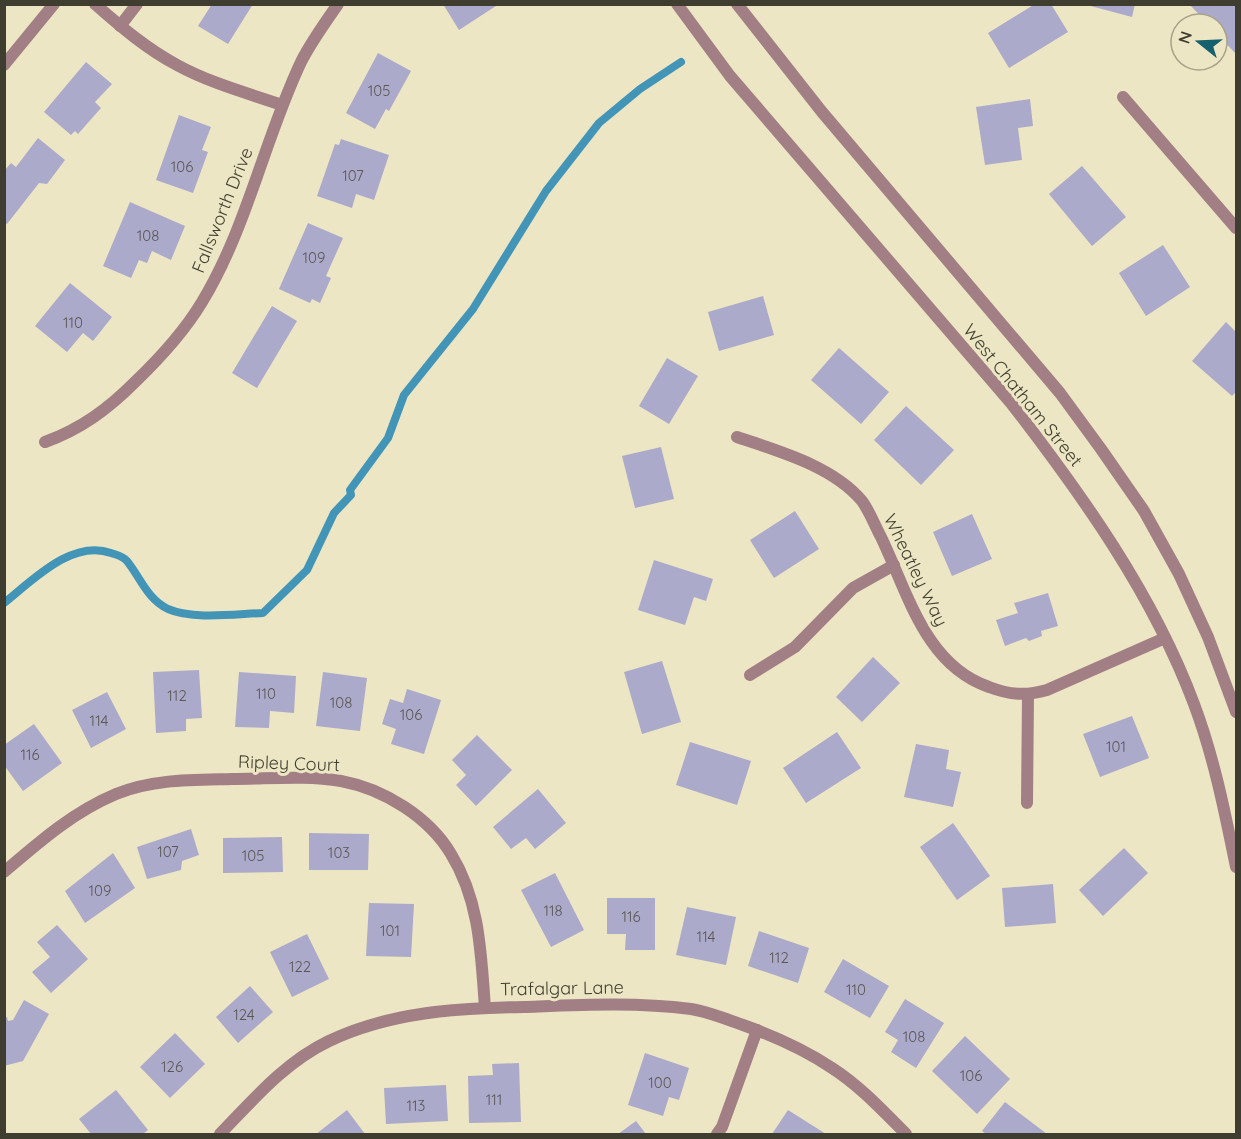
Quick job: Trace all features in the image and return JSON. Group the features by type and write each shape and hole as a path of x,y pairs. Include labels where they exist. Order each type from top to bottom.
{"street":[{"path":"4,65 54,4"},
{"path":"95,4 155,53 179,66 205,78 282,105"},
{"path":"120,26 137,4"},
{"name":"Fallsworth Drive","path":"45,442 70,433 116,401 153,365 186,325 202,301 232,242 282,105 302,60 338,4"},
{"name":"West Chatham Street","path":"677,4 730,76 1018,412 1094,517 1132,577 1165,638 1194,705 1222,799 1236,867"},
{"name":"West Chatham Street","path":"737,4 822,112 1060,393 1101,449 1144,511 1179,574 1220,664 1236,712"},
{"path":"1123,97 1236,228"},
{"name":"Wheatley Way","path":"738,437 801,460 840,482 861,501 894,565 916,616 933,644 945,660 976,683 1001,691 1028,695 1047,690 1165,638"},
{"path":"750,675 795,647 853,588 894,565"},
{"path":"1027,803 1028,695"},
{"name":"Ripley Court","path":"4,872 72,817 116,794 144,784 218,779 304,778 342,781 390,799 413,813 430,826 451,853 473,901 480,934 485,1008"},
{"name":"Trafalgar Lane","path":"220,1134 268,1084 297,1060 327,1042 357,1029 417,1014 485,1008 626,1004 693,1010 757,1030 791,1045 833,1068 876,1104 906,1134"},
{"path":"717,1134 722,1127 757,1030"}],"building":[{"path":"212,4 253,4 228,44 198,26"},
{"path":"443,4 499,4 459,30"},
{"path":"1035,4 1051,4 1068,32 1009,68 988,33"},
{"path":"1083,4 1135,4 1132,17"},
{"path":"1189,4 1236,4 1236,54 1229,47 1229,12 1197,12"},
{"path":"378,53 411,71 389,111 386,109 375,129 346,113"},
{"path":"86,62 112,84 95,102 101,108 78,134 75,131 71,135 44,112"},
{"path":"1030,99 1033,126 1018,128 1022,160 985,165 976,107"},
{"path":"179,115 211,127 202,150 208,152 193,193 156,180"},
{"path":"38,138 65,160 47,184 39,183 7,224 4,222 4,171 11,163 16,167"},
{"path":"341,139 389,155 374,200 356,194 352,208 317,196 335,144 339,145"},
{"path":"1082,166 1126,217 1092,246 1049,194"},
{"path":"130,202 185,226 171,260 152,251 147,263 139,260 131,278 103,266"},
{"path":"308,223 343,238 326,276 331,278 320,303 312,299 310,303 279,289"},
{"path":"1163,245 1190,287 1146,316 1119,273"},
{"path":"70,283 112,317 93,341 83,333 67,352 35,326"},
{"path":"763,296 774,335 719,351 708,312"},
{"path":"272,306 297,321 257,388 232,373"},
{"path":"1226,322 1236,332 1236,392 1232,396 1192,361"},
{"path":"839,348 889,392 861,424 811,380"},
{"path":"667,358 698,376 669,424 639,406"},
{"path":"906,406 954,450 921,485 874,440"},
{"path":"661,447 674,499 635,508 622,456"},
{"path":"795,511 819,549 774,578 750,540"},
{"path":"972,514 992,559 952,576 933,532"},
{"path":"654,560 713,579 706,601 694,597 685,625 638,610"},
{"path":"1048,593 1058,626 1041,631 1042,636 1029,641 1026,638 1005,646 996,620 1018,613 1014,603"},
{"path":"873,657 900,683 862,722 836,697"},
{"path":"662,661 681,722 642,734 624,672"},
{"path":"199,670 202,718 186,719 186,731 156,733 153,672"},
{"path":"239,672 296,676 294,713 270,711 269,728 235,727"},
{"path":"323,672 367,678 360,731 316,726"},
{"path":"407,689 441,700 424,754 391,744 396,729 382,724 390,699 403,703"},
{"path":"107,692 126,729 91,748 72,710"},
{"path":"1132,716 1149,758 1100,777 1083,734"},
{"path":"34,724 62,763 23,791 4,765 4,745"},
{"path":"837,732 861,768 806,803 783,768"},
{"path":"477,735 512,770 476,806 456,785 466,775 452,760"},
{"path":"690,742 751,761 737,805 676,785"},
{"path":"916,744 949,750 946,769 961,772 953,807 904,797"},
{"path":"538,789 566,823 535,849 526,838 511,849 493,827"},
{"path":"953,823 990,876 957,900 920,847"},
{"path":"191,829 199,855 182,861 181,870 147,879 137,847"},
{"path":"309,833 369,834 368,870 309,870"},
{"path":"282,837 283,872 223,873 223,838"},
{"path":"1124,848 1148,873 1103,916 1079,890"},
{"path":"113,853 135,888 85,923 65,891"},
{"path":"555,873 584,930 551,947 521,890"},
{"path":"1053,884 1056,923 1005,927 1002,888"},
{"path":"607,898 655,898 655,950 625,950 626,934 607,934"},
{"path":"369,903 414,904 411,957 366,956"},
{"path":"687,907 736,917 726,965 676,955"},
{"path":"57,925 88,959 51,993 32,972 50,957 37,942"},
{"path":"759,931 809,948 798,983 748,966"},
{"path":"307,934 329,979 292,997 270,952"},
{"path":"843,959 889,986 870,1018 824,992"},
{"path":"250,986 273,1012 238,1043 216,1017"},
{"path":"905,999 944,1023 916,1068 891,1052 898,1040 885,1032"},
{"path":"24,1000 49,1014 23,1061 4,1066 4,1017 7,1017 8,1021 13,1020"},
{"path":"175,1033 205,1064 170,1098 140,1067"},
{"path":"965,1036 1010,1079 977,1114 932,1071"},
{"path":"645,1053 689,1068 679,1100 669,1097 663,1116 628,1105"},
{"path":"519,1063 521,1122 469,1123 468,1076 493,1075 492,1064"},
{"path":"446,1085 448,1121 386,1124 384,1088"},
{"path":"116,1090 148,1130 143,1134 91,1134 79,1119"},
{"path":"1005,1102 1047,1134 986,1134 982,1131"},
{"path":"347,1110 365,1134 316,1134"},
{"path":"788,1110 826,1134 772,1134"},
{"path":"636,1121 646,1134 618,1134"}],"waterway":[{"path":"4,603 54,564 82,552 96,550 115,554 125,559 149,594 168,609 202,615 263,613 307,570 334,513 351,495 350,490 388,438 404,395 473,309 546,191 599,123 640,89 681,62"}]}
